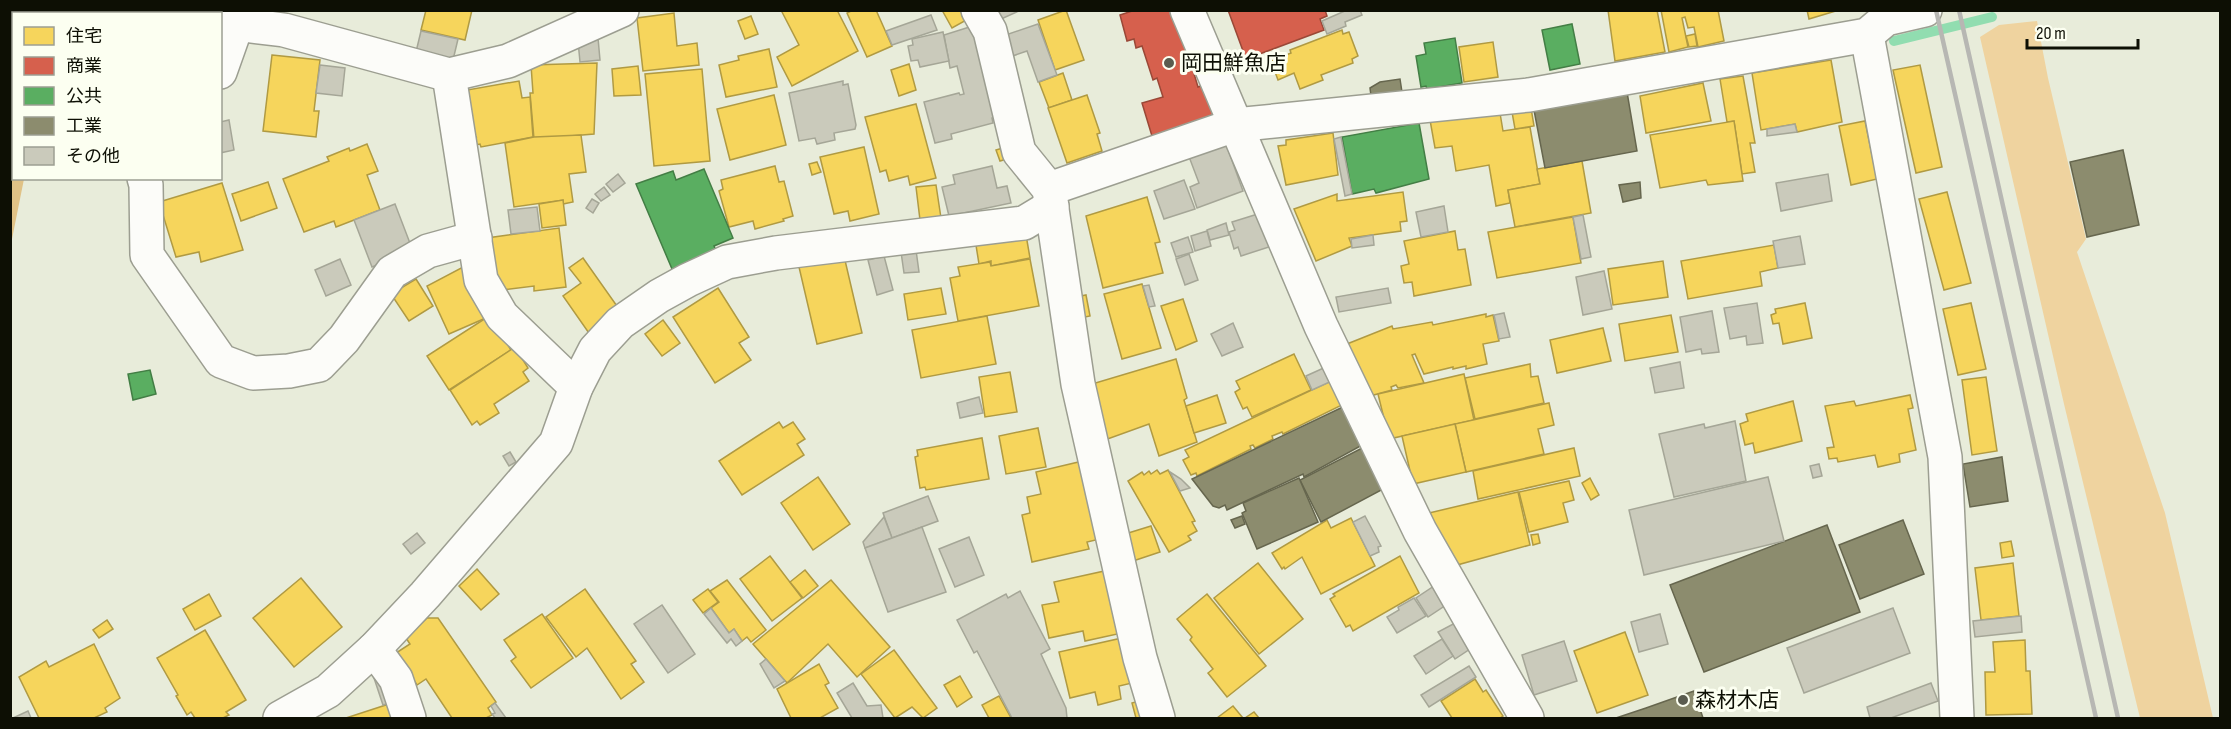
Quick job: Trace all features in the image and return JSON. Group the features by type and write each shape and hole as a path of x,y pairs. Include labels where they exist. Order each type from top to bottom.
{"street":[{"path":"222,61 229,23 270,19 284,30 449,75 508,61 622,10"},
{"path":"978,10 990,31 1019,153 1050,197 1078,384 1140,658 1158,718"},
{"path":"1187,10 1321,326 1415,521 1527,718"},
{"path":"280,718 328,691 374,649 425,595 556,443 576,387 594,350 620,323 688,280 727,262 776,253 1024,223 1050,197 1235,125 1529,95 1867,35 1886,19 1925,10"},
{"path":"1867,35 1945,457 1957,718"},
{"path":"449,75 482,280 501,316 576,387"},
{"path":"145,180 147,255 221,361 253,373 289,371 319,365 344,339 392,272 428,251 475,238"},
{"path":"374,649 396,679 409,718"}],"shaded area":[{"path":"11,10 59,11 12,12 12,180 24,180 11,244"},
{"path":"2037,21 2086,239 2077,252 2165,513 2213,718 2140,718 2064,404 1980,37 1999,25"}],"building: 住宅":[{"path":"131,10 215,10 215,12 130,12"},
{"path":"426,10 472,10 465,40 421,30"},
{"path":"781,10 837,10 858,51 792,86 777,57 799,45"},
{"path":"853,10 876,10 892,46 867,57 847,13"},
{"path":"942,10 965,10 970,18 952,28"},
{"path":"1066,10 1084,60 1055,70 1038,20"},
{"path":"1608,10 1657,10 1665,52 1615,61"},
{"path":"1661,10 1718,10 1724,41 1698,47 1694,27 1688,28 1685,17 1682,18 1688,47 1669,52"},
{"path":"1807,10 1839,10 1809,19"},
{"path":"674,13 677,46 697,43 699,65 643,71 637,18"},
{"path":"751,16 758,34 745,39 738,21"},
{"path":"1342,30 1343,34 1349,32 1358,56 1352,59 1353,63 1321,75 1323,80 1300,89 1294,73 1278,80 1271,61 1291,53 1290,50"},
{"path":"1695,34 1697,46 1689,47 1686,36"},
{"path":"1493,42 1498,77 1464,82 1459,47"},
{"path":"769,49 777,87 726,97 719,65 739,60 738,56"},
{"path":"272,55 320,60 314,111 319,111 316,137 263,131"},
{"path":"1831,60 1842,122 1797,132 1795,124 1761,130 1752,73"},
{"path":"597,63 594,134 534,139 530,93 533,93 531,65"},
{"path":"909,64 916,90 899,96 891,70"},
{"path":"1920,65 1942,167 1916,173 1893,70"},
{"path":"638,66 641,95 614,96 612,69"},
{"path":"702,69 710,161 654,166 645,74"},
{"path":"1063,73 1072,100 1049,108 1039,82"},
{"path":"1743,76 1755,143 1750,143 1755,172 1742,174 1734,121 1727,122 1720,79"},
{"path":"519,81 522,98 530,97 533,137 481,147 480,144 475,145 474,138 477,137 470,138 467,90"},
{"path":"1703,83 1711,121 1646,133 1640,96"},
{"path":"774,95 786,145 730,160 717,109"},
{"path":"1087,95 1100,133 1097,134 1102,151 1067,163 1048,108"},
{"path":"916,104 936,178 910,185 908,176 889,181 886,170 880,172 865,117"},
{"path":"1499,107 1503,131 1530,127 1540,184 1508,190 1510,203 1496,206 1489,165 1456,171 1452,146 1435,148 1430,120"},
{"path":"1531,108 1534,126 1515,129 1512,112"},
{"path":"1734,121 1743,181 1708,185 1706,180 1660,188 1650,135"},
{"path":"1865,121 1877,179 1851,185 1839,126"},
{"path":"1333,133 1338,175 1286,185 1278,146 1286,145 1286,140"},
{"path":"581,135 586,172 569,174 573,202 563,204 563,200 514,207 505,143 534,137"},
{"path":"367,144 378,171 367,175 380,210 336,227 334,221 304,232 283,179 329,161 327,157"},
{"path":"1013,145 1017,156 1000,161 996,150"},
{"path":"864,147 879,214 850,221 848,211 834,214 820,157"},
{"path":"1582,161 1591,213 1515,227 1508,190 1540,184 1537,169"},
{"path":"817,162 821,172 812,175 809,164"},
{"path":"775,166 779,182 784,181 793,216 783,219 784,221 755,229 753,221 729,227 719,191 723,189 721,180"},
{"path":"268,182 277,208 241,221 232,194"},
{"path":"222,183 243,250 201,262 199,252 176,257 159,202"},
{"path":"936,185 941,218 920,220 916,187"},
{"path":"1403,192 1407,221 1400,222 1401,231 1349,238 1352,246 1316,261 1294,209 1337,194 1337,201"},
{"path":"1947,192 1971,283 1944,290 1919,199"},
{"path":"1147,197 1160,242 1155,243 1163,273 1103,288 1086,216"},
{"path":"563,200 566,225 542,228 539,204"},
{"path":"1573,217 1581,263 1497,278 1488,232"},
{"path":"559,228 566,287 534,291 534,286 494,291 487,238"},
{"path":"1025,229 1030,258 991,266 991,261 979,264 975,239"},
{"path":"1455,231 1458,250 1465,249 1471,285 1414,296 1412,282 1404,283 1401,266 1409,264 1404,241"},
{"path":"1774,245 1778,268 1760,272 1762,286 1688,299 1681,261"},
{"path":"844,256 862,333 817,344 799,267"},
{"path":"583,258 624,316 591,336 563,296 581,283 569,268"},
{"path":"1030,259 1039,306 958,321 950,278 960,276 958,267 990,262 991,266"},
{"path":"1663,261 1668,297 1613,305 1608,269"},
{"path":"465,266 488,317 449,334 427,286"},
{"path":"416,279 433,306 409,321 391,294"},
{"path":"1142,284 1161,348 1122,359 1104,294"},
{"path":"718,288 749,337 739,343 751,360 715,383 673,317"},
{"path":"941,288 946,314 908,320 904,294"},
{"path":"1086,295 1090,316 1075,319 1071,298"},
{"path":"1183,299 1197,341 1176,350 1161,306"},
{"path":"1805,303 1812,338 1783,344 1779,323 1773,324 1771,315 1776,313 1775,309"},
{"path":"1971,303 1986,369 1958,375 1943,309"},
{"path":"1486,314 1486,317 1493,315 1499,341 1483,344 1487,364 1466,369 1466,366 1453,369 1453,367 1424,374 1415,354 1412,355 1424,383 1398,388 1396,385 1391,387 1392,390 1370,396 1347,344 1392,326 1393,329 1432,322 1433,325"},
{"path":"1671,315 1678,352 1625,361 1619,324"},
{"path":"489,316 511,350 449,390 427,356"},
{"path":"987,316 996,364 921,378 912,330"},
{"path":"663,320 680,343 662,356 645,334"},
{"path":"1603,328 1611,361 1557,373 1550,340"},
{"path":"515,347 528,368 523,372 529,381 494,404 499,413 480,425 477,421 472,425 450,390"},
{"path":"1294,354 1311,390 1252,417 1247,407 1243,409 1235,392 1240,389 1236,381"},
{"path":"1176,359 1187,398 1184,400 1197,442 1159,456 1149,424 1102,441 1092,384"},
{"path":"1530,364 1531,377 1538,376 1544,403 1475,419 1465,378"},
{"path":"1010,372 1017,412 985,417 979,377"},
{"path":"1464,374 1474,420 1389,439 1378,394"},
{"path":"1986,377 1997,451 1972,455 1962,380"},
{"path":"1335,379 1346,403 1283,434 1282,432 1272,436 1273,439 1255,448 1253,445 1250,446 1251,449 1197,476 1196,473 1191,475 1183,460 1189,457 1185,450"},
{"path":"1217,395 1226,423 1194,433 1186,406"},
{"path":"1910,395 1913,408 1908,409 1916,450 1899,454 1900,462 1878,467 1875,455 1838,462 1837,458 1829,459 1827,448 1834,447 1825,406 1854,401 1856,406"},
{"path":"1793,401 1802,441 1755,453 1753,443 1745,445 1740,424 1748,421 1746,414"},
{"path":"1549,403 1554,425 1538,429 1544,454 1466,472 1455,424"},
{"path":"779,422 783,428 793,422 805,439 797,444 804,455 742,495 719,461"},
{"path":"1455,424 1466,472 1413,484 1402,436"},
{"path":"1038,428 1046,467 1006,474 999,436"},
{"path":"982,438 989,479 926,490 925,487 920,488 915,457 918,456 917,450"},
{"path":"1574,448 1580,476 1478,499 1473,471"},
{"path":"1087,460 1104,538 1087,542 1089,549 1032,562 1022,515 1030,513 1027,497 1041,494 1036,472"},
{"path":"1157,470 1160,474 1168,470 1195,521 1192,522 1197,531 1188,536 1191,540 1169,552 1128,481 1142,472 1144,475 1149,471 1151,474"},
{"path":"818,477 850,524 813,550 781,503"},
{"path":"1590,478 1599,495 1591,500 1582,483"},
{"path":"1569,481 1574,500 1563,503 1568,522 1529,532 1519,492"},
{"path":"1518,492 1530,545 1457,565 1429,513"},
{"path":"1351,518 1375,566 1321,594 1302,557 1282,569 1272,553 1327,520 1331,528"},
{"path":"1151,526 1160,552 1133,561 1125,534"},
{"path":"1538,534 1540,543 1533,545 1531,535"},
{"path":"2011,541 2014,556 2002,558 2000,543"},
{"path":"770,556 802,598 772,621 740,579"},
{"path":"1400,556 1419,593 1353,631 1350,625 1346,627 1330,599 1335,596 1333,594"},
{"path":"1258,563 1303,619 1259,654 1214,598"},
{"path":"2013,563 2019,616 1981,620 1975,568"},
{"path":"477,569 499,594 481,610 459,586"},
{"path":"805,570 818,586 803,598 790,582"},
{"path":"1109,570 1122,633 1085,641 1083,631 1049,638 1042,605 1059,602 1054,582"},
{"path":"301,578 342,627 294,667 253,618"},
{"path":"727,580 766,630 751,642 747,637 742,641 734,629 729,633 711,608 719,602 710,591"},
{"path":"831,580 890,647 857,677 828,644 787,683 753,644"},
{"path":"585,589 636,661 631,664 644,682 621,699 587,648 576,657 546,617"},
{"path":"708,589 718,602 703,613 693,600"},
{"path":"209,594 221,616 195,630 183,609"},
{"path":"1207,594 1266,666 1227,697 1208,673 1213,669 1177,619"},
{"path":"542,614 573,658 531,688 511,661 516,657 504,640"},
{"path":"427,618 438,618 496,702 488,708 492,715 486,718 452,718 426,679 417,685 396,653 410,644 406,638"},
{"path":"107,620 113,629 99,638 93,630"},
{"path":"205,630 246,700 226,712 229,715 223,718 195,718 191,712 187,715 157,658"},
{"path":"1625,632 1648,695 1597,713 1574,651"},
{"path":"1122,638 1132,683 1119,686 1121,699 1098,705 1095,692 1070,698 1059,652"},
{"path":"2025,640 2026,671 2030,671 2032,714 1986,715 1985,672 1995,672 1993,642"},
{"path":"94,644 120,698 105,708 107,712 94,718 39,718 19,677 46,661 49,667"},
{"path":"894,650 937,708 923,718 912,707 895,718 861,674"},
{"path":"819,664 829,683 825,685 838,708 820,718 791,718 777,689"},
{"path":"960,676 972,697 957,707 944,685"},
{"path":"1475,679 1483,692 1486,690 1503,716 1500,718 1452,718 1441,701"},
{"path":"999,696 1011,718 989,718 982,705"},
{"path":"1143,700 1149,718 1136,718 1132,703"},
{"path":"392,703 397,718 346,718"},
{"path":"1233,706 1243,718 1217,718"},
{"path":"1254,712 1259,718 1245,718"}],"building: 商業":[{"name":"岡田鮮魚店","path":"1135,10 1175,10 1198,87 1204,85 1214,117 1152,136 1142,103 1163,97 1157,78 1153,80 1142,46 1136,48 1134,39 1127,41 1120,15"},
{"path":"1228,10 1325,10 1327,16 1320,19 1324,30 1246,59"}],"building: 公共":[{"path":"1572,24 1580,64 1550,70 1542,30"},
{"path":"1455,38 1462,83 1427,89 1426,86 1421,87 1416,56 1426,54 1424,43"},
{"path":"1419,123 1429,179 1376,193 1374,189 1352,194 1342,137"},
{"path":"704,169 733,238 714,246 718,256 675,276 636,184 673,171 676,180"},
{"path":"150,370 156,394 133,400 128,374"}],"building: 工業":[{"path":"1400,79 1402,92 1371,96 1370,88 1380,82"},
{"path":"1627,92 1637,151 1545,168 1534,110"},
{"path":"2123,150 2139,225 2087,237 2070,162"},
{"path":"1640,182 1641,198 1623,202 1619,185"},
{"path":"1347,405 1366,443 1304,477 1303,474 1227,510 1225,505 1219,508 1213,506 1192,479"},
{"path":"1366,446 1387,487 1321,522 1300,480"},
{"path":"2002,457 2008,501 1970,507 1963,464"},
{"path":"1299,478 1318,522 1257,549 1242,513 1246,511 1243,503"},
{"path":"1242,516 1245,524 1235,528 1231,520"},
{"path":"1903,520 1924,574 1860,599 1839,545"},
{"path":"1827,525 1860,612 1704,672 1670,585"},
{"name":"森材木店","path":"1694,691 1703,718 1616,718 1646,708"}],"building: その他":[{"path":"996,10 1021,10 999,20"},
{"path":"1347,10 1360,10 1362,15 1345,22 1346,26 1327,34 1322,21"},
{"path":"931,15 937,30 892,45 886,31"},
{"path":"979,24 1001,116 992,118 993,123 951,134 952,139 935,143 924,102 959,93 964,94 957,66 950,68 944,35"},
{"path":"1038,24 1057,75 1038,82 1027,51 1004,59 997,38"},
{"path":"421,31 458,39 453,60 416,52"},
{"path":"943,32 949,61 920,67 918,60 911,61 908,46 913,45 912,39"},
{"path":"598,38 600,60 580,62 578,41"},
{"path":"320,65 345,68 342,96 316,93"},
{"path":"843,81 843,85 848,84 855,129 834,133 835,140 817,144 815,138 799,141 789,93"},
{"path":"229,120 234,150 222,153 222,122"},
{"path":"1795,124 1797,132 1767,136 1767,129"},
{"path":"1341,137 1352,194 1345,196 1334,139"},
{"path":"1225,141 1243,191 1197,208 1190,187 1199,183 1188,154"},
{"path":"992,166 997,188 1007,186 1011,203 949,216 942,187 955,184 953,175"},
{"path":"618,174 625,183 613,192 606,184"},
{"path":"1828,174 1832,201 1781,211 1776,183"},
{"path":"1184,180 1195,209 1164,219 1154,191"},
{"path":"604,187 610,195 601,201 595,194"},
{"path":"592,199 599,203 593,213 586,208"},
{"path":"395,204 413,251 372,267 354,220"},
{"path":"1444,206 1448,232 1421,237 1416,212"},
{"path":"537,207 540,231 511,234 508,210"},
{"path":"1261,213 1272,246 1241,256 1238,247 1234,249 1229,232 1235,230 1232,222"},
{"path":"1583,215 1591,257 1581,259 1573,217"},
{"path":"1226,223 1229,235 1210,240 1207,230"},
{"path":"1207,231 1211,246 1195,251 1191,236"},
{"path":"1373,235 1374,245 1352,248 1351,239"},
{"path":"1800,236 1805,264 1778,268 1773,241"},
{"path":"1188,237 1193,252 1176,257 1171,243"},
{"path":"916,250 919,272 904,273 901,252"},
{"path":"1189,254 1198,280 1185,285 1176,259"},
{"path":"884,256 893,290 877,295 868,260"},
{"path":"340,259 351,285 326,296 315,270"},
{"path":"1604,271 1612,309 1583,315 1576,277"},
{"path":"1149,285 1155,306 1149,307 1143,286"},
{"path":"1388,288 1391,303 1339,312 1336,297"},
{"path":"1757,303 1763,343 1747,345 1746,336 1730,339 1724,308"},
{"path":"1712,311 1719,352 1702,354 1701,349 1686,352 1680,317"},
{"path":"1504,313 1510,337 1499,339 1494,315"},
{"path":"1233,323 1243,347 1222,356 1211,334"},
{"path":"1680,362 1684,388 1655,393 1650,368"},
{"path":"1328,366 1334,380 1312,390 1306,376"},
{"path":"979,397 983,413 960,418 957,403"},
{"path":"1735,421 1746,481 1674,497 1659,434 1704,424 1705,428"},
{"path":"510,452 516,462 509,466 503,456"},
{"path":"1819,464 1822,476 1813,478 1810,466"},
{"path":"1170,472 1181,479 1190,488 1180,491"},
{"path":"1768,477 1784,541 1644,575 1629,510"},
{"path":"928,496 938,521 892,538 883,513"},
{"path":"1365,516 1381,546 1378,547 1379,552 1370,556 1353,522"},
{"path":"884,517 892,538 865,548 863,542"},
{"path":"922,527 946,592 888,612 865,548"},
{"path":"417,533 425,543 411,554 403,544"},
{"path":"969,537 984,575 955,587 939,549"},
{"path":"1434,586 1446,605 1428,617 1416,598"},
{"path":"1020,591 1050,649 1041,654 1066,708 1067,718 1012,718 977,651 974,653 957,620 1006,594 1008,598"},
{"path":"1414,598 1426,616 1397,633 1387,617 1399,610 1398,607"},
{"path":"662,605 695,654 668,673 634,624"},
{"path":"711,608 729,633 734,629 742,641 736,646 731,639 727,643 704,614"},
{"path":"1893,608 1910,653 1804,693 1787,648"},
{"path":"1660,614 1668,644 1639,652 1631,622"},
{"path":"2021,616 2022,632 1975,637 1973,621"},
{"path":"1457,622 1473,647 1455,659 1438,632"},
{"path":"1442,639 1453,656 1426,674 1414,656"},
{"path":"1564,641 1577,681 1534,695 1522,655"},
{"path":"766,659 785,681 774,688 760,664"},
{"path":"1469,666 1476,677 1429,707 1421,695"},
{"path":"373,675 393,702 383,705"},
{"path":"853,683 867,706 881,705 883,718 852,718 837,693"},
{"path":"1931,683 1938,701 1891,718 1870,718 1867,707"},
{"path":"495,703 506,718 495,718 492,714 495,713 491,706"},
{"path":"28,711 31,718 13,718"}],"waterway":[{"path":"1894,41 1992,17"}],"railway":[{"path":"1936,10 2096,718"},
{"path":"1959,10 2118,718"}],"place":[{"name":"岡田鮮魚店","path":"1169,63"},
{"name":"森材木店","path":"1683,700"}]}
